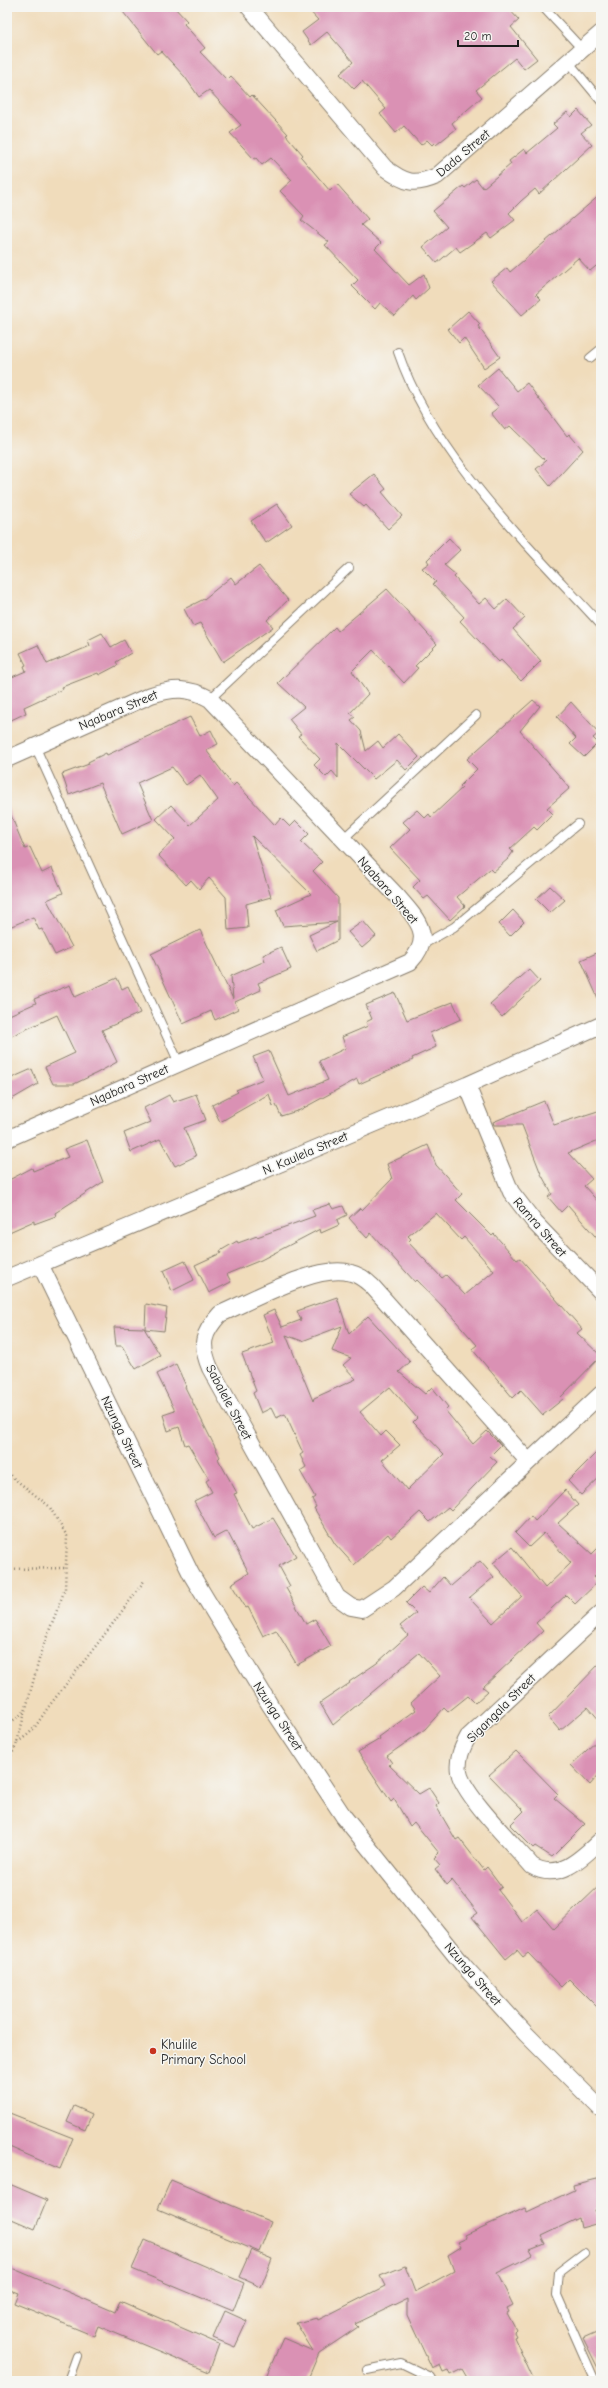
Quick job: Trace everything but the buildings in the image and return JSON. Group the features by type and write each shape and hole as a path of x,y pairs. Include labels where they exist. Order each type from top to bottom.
{"street":[{"name":"Dada Street","path":"249,7 385,168 408,182 424,182 443,172 568,60 601,33"},
{"name":"Nqabara Street","path":"7,759 151,694 170,689 188,689 210,699 412,914 422,931 422,945 410,962 7,1139"},
{"name":"N. Kaulela Street","path":"7,1278 467,1085 601,1025"},
{"name":"Ramra Street","path":"467,1085 511,1192 535,1223 601,1292"},
{"name":"Nzunga Street","path":"40,1264 191,1574 270,1705 344,1817 464,1966 526,2034 601,2109"},
{"name":"Sabalele Street","path":"528,1461 372,1286 362,1277 351,1272 334,1271 314,1274 220,1314 209,1327 204,1337 204,1354 210,1368 337,1597 350,1607 362,1609 394,1588 601,1394"},
{"name":"Sigangala Street","path":"601,1614 468,1737 460,1752 459,1772 466,1789 532,1866 542,1872 554,1873 562,1870 583,1857 601,1840"}],"lane":[{"path":"543,7 582,49"},
{"path":"568,60 601,101"},
{"path":"590,358 601,348"},
{"path":"398,352 406,376 430,421 488,501 601,625"},
{"path":"210,699 349,568"},
{"path":"342,839 476,715"},
{"path":"35,746 179,1063"},
{"path":"422,945 454,927 578,824"},
{"path":"584,2253 560,2272 557,2295 595,2381"},
{"path":"68,2381 77,2356"},
{"path":"367,2370 401,2364 430,2377 432,2381"}],"path":[{"path":"7,1473 49,1506 67,1536 66,1589 41,1652 16,1742 7,1763"},
{"path":"7,1569 66,1568"},
{"path":"16,1742 30,1735 50,1705 110,1629 144,1580"},
{"path":"7,1726 24,1711"}],"place":[{"name":"Khulile Primary School","path":"153,2051"}]}
